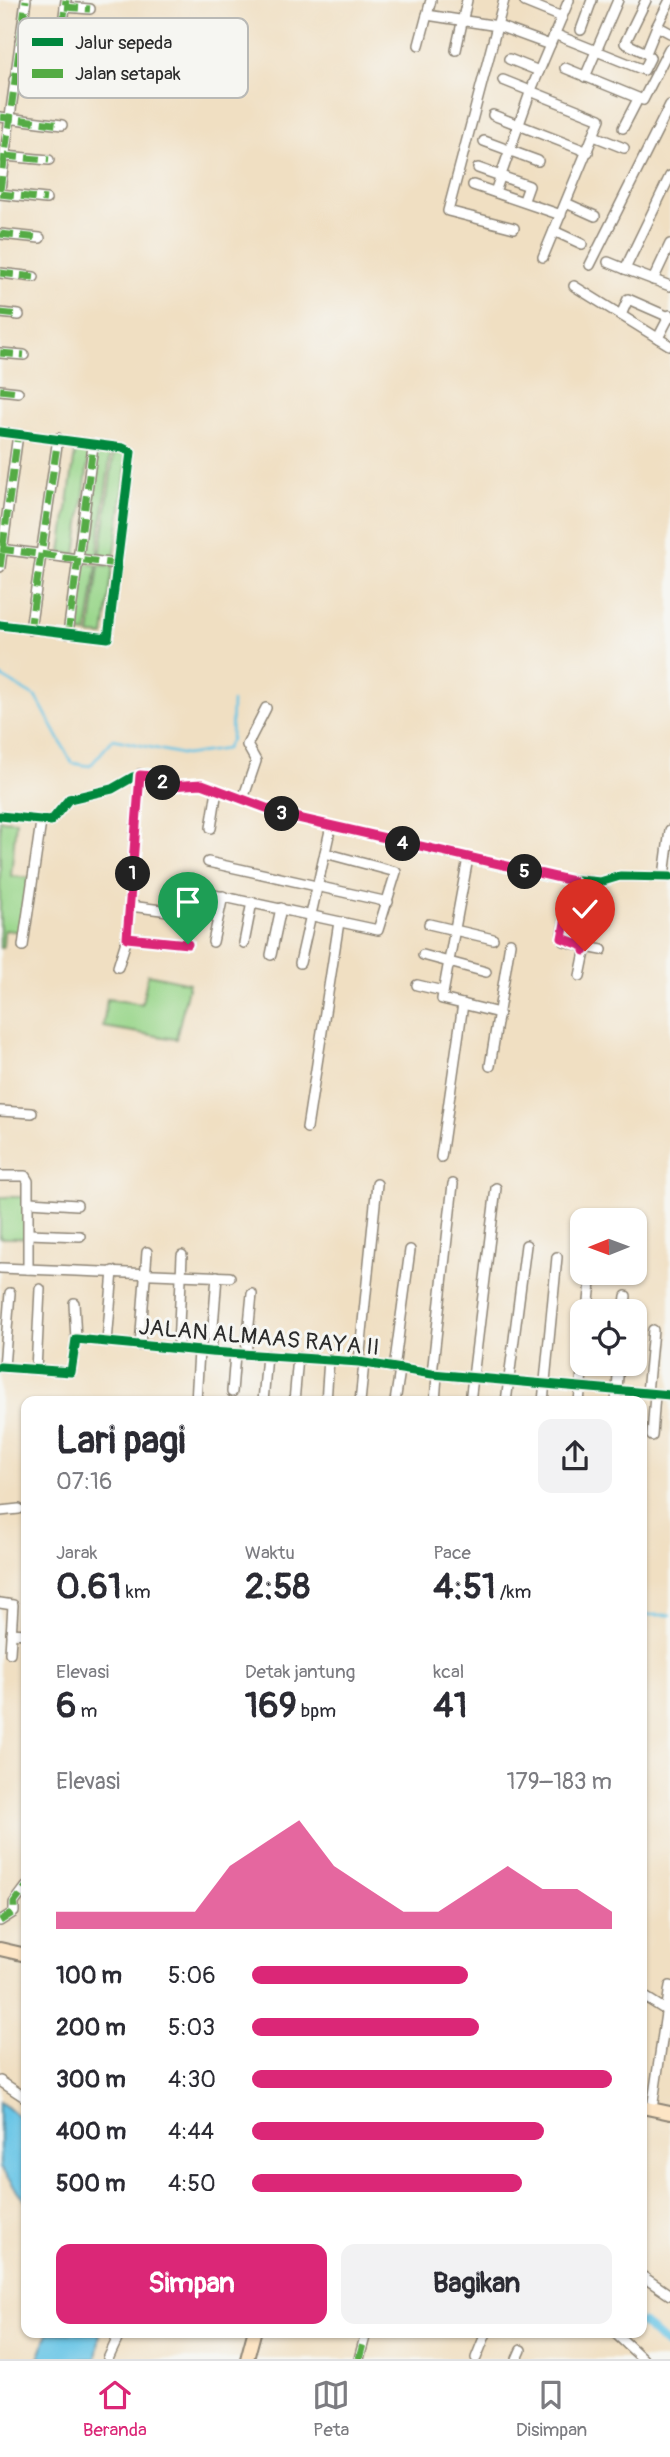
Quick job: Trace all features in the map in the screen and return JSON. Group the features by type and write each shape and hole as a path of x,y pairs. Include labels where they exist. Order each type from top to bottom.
{"street":[{"path":"23,18 26,0"},
{"path":"419,45 431,0"},
{"path":"456,50 467,0"},
{"path":"504,0 448,211 514,228"},
{"path":"495,192 531,90 569,0"},
{"path":"581,30 592,0"},
{"path":"585,77 618,0"},
{"path":"644,70 650,58 646,53 625,43 646,0"},
{"path":"646,53 670,0"},
{"path":"526,2 562,17"},
{"path":"65,4 90,9"},
{"path":"427,15 498,26 550,45"},
{"path":"657,26 670,33"},
{"path":"554,34 656,76"},
{"path":"565,68 643,100 669,49"},
{"path":"18,55 4,117 5,156 0,192 46,199"},
{"path":"509,59 539,71"},
{"path":"14,80 18,80"},
{"path":"503,80 599,118 588,152 543,257"},
{"path":"623,128 638,99"},
{"path":"590,265 670,105"},
{"path":"493,115 588,152"},
{"path":"4,117 62,125"},
{"path":"594,136 624,148"},
{"path":"484,141 538,161"},
{"path":"5,156 49,160"},
{"path":"478,168 528,186 524,200"},
{"path":"625,269 670,176"},
{"path":"473,185 524,200 561,215"},
{"path":"566,203 595,216"},
{"path":"554,231 582,244"},
{"path":"0,234 40,238"},
{"path":"653,280 670,244"},
{"path":"608,262 670,286"},
{"path":"0,273 34,277"},
{"path":"574,286 669,345"},
{"path":"621,316 628,299 669,316 658,338"},
{"path":"0,313 19,315"},
{"path":"0,353 24,355"},
{"path":"0,390 18,392"},
{"path":"0,432 58,438 93,446 123,448 131,452 108,638 0,625"},
{"path":"0,566 4,508 18,434"},
{"path":"30,630 58,438"},
{"path":"68,634 93,446"},
{"path":"0,468 13,469"},
{"path":"1,549 117,564"},
{"path":"243,799 256,761 247,745 266,708"},
{"path":"118,967 127,938 140,775"},
{"path":"0,816 51,821 69,799 112,789 140,775 153,776 170,786 192,783 285,815 331,826 573,881 600,882 620,876 667,876 670,830"},
{"path":"211,828 218,790"},
{"path":"23,946 41,822"},
{"path":"300,963 331,826"},
{"path":"210,894 378,930 395,877 393,870 325,853"},
{"path":"468,858 442,999 499,1013"},
{"path":"208,862 388,902"},
{"path":"573,881 562,938 602,950"},
{"path":"213,942 223,896"},
{"path":"580,976 603,899"},
{"path":"244,943 252,902"},
{"path":"130,906 177,912"},
{"path":"271,955 281,908"},
{"path":"307,1128 339,922"},
{"path":"429,924 493,939"},
{"path":"127,938 188,944"},
{"path":"490,1066 510,943"},
{"path":"423,955 486,972"},
{"path":"417,985 443,991"},
{"path":"441,1157 463,1004"},
{"path":"0,1111 32,1113"},
{"path":"0,1176 27,1177 30,1202 28,1269"},
{"path":"360,1396 377,1184"},
{"path":"435,1396 434,1374 453,1184"},
{"path":"470,1396 496,1188"},
{"path":"30,1202 77,1205"},
{"path":"29,1234 80,1236"},
{"path":"507,1396 526,1245"},
{"path":"395,1396 410,1250"},
{"path":"140,1346 148,1252"},
{"path":"178,1349 182,1255"},
{"path":"543,1396 557,1257"},
{"path":"0,1268 230,1277"},
{"path":"107,1342 113,1272"},
{"path":"211,1352 217,1276"},
{"path":"36,1370 40,1289"},
{"path":"10,1293 2,1367 71,1372 76,1339 75,1303"},
{"path":"246,1354 252,1294"},
{"path":"652,1436 653,1330"},
{"name":"JALAN ALMAAS RAYA II","path":"76,1339 234,1354 362,1362 434,1374 544,1386 670,1395"},
{"path":"196,1396 199,1351"},
{"path":"232,1392 234,1354"},
{"path":"264,1396 267,1356"},
{"path":"295,1396 298,1357"},
{"path":"326,1396 329,1359"},
{"path":"579,1396 581,1376"},
{"path":"616,1396 618,1376"},
{"path":"0,1511 19,1509"},
{"path":"0,1603 13,1605 10,1653"},
{"path":"11,1633 21,1634"},
{"path":"0,1920 14,1912 14,1903 21,1894"},
{"path":"0,1949 21,1954"},
{"path":"670,1986 647,2108 670,2113"},
{"path":"647,1998 664,2009"},
{"path":"0,2081 21,2095"},
{"path":"647,2279 670,2295"},
{"path":"108,2359 118,2338"},
{"path":"247,2359 253,2338"},
{"path":"359,2359 365,2338"},
{"path":"477,2359 484,2338"},
{"path":"620,2338 643,2359"}],"green space":[{"path":"76,446 90,448 76,555 61,552"},
{"path":"97,449 111,450 97,558 83,557"},
{"path":"114,451 128,454 114,560 100,558"},
{"path":"82,563 97,565 87,634 73,632"},
{"path":"99,565 113,566 104,636 90,635"},
{"path":"0,820 16,821 11,876 29,878 22,932 4,930 3,948 0,948"},
{"path":"148,974 189,983 176,1039 103,1027 107,999 142,1004"},
{"path":"0,1197 25,1197 26,1238 0,1238"}],"water":[{"path":"0,2101 21,2119 21,2195 0,2168"},
{"path":"46,2338 99,2338 96,2359 38,2359"}],"waterway":[{"path":"0,676 37,698 72,763 90,766 113,739 185,755 226,749 231,739 232,702"},
{"path":"647,1615 670,1615"},
{"path":"647,2327 670,2347"}],"marked path":[{"path":"24,18 26,0"},
{"path":"64,18 66,0"},
{"path":"65,7 90,9"},
{"path":"0,190 18,58"},
{"path":"14,80 18,80"},
{"path":"0,117 62,125"},
{"path":"5,156 49,160"},
{"path":"0,194 46,199"},
{"path":"0,234 40,238"},
{"path":"0,273 34,277"},
{"path":"0,313 19,315"},
{"path":"0,353 24,355"},
{"path":"0,390 18,392"},
{"path":"0,567 18,434"},
{"path":"30,630 58,438"},
{"path":"68,634 93,446"},
{"path":"0,549 117,564"},
{"path":"0,1921 14,1912 14,1903 21,1894"},
{"path":"359,2359 365,2338"}],"cycle path":[{"path":"0,432 123,448 131,452 108,638 0,625"},
{"path":"0,816 51,821 69,799 112,789 133,777 147,774 170,786 202,784 285,815 549,877 600,882 620,876 670,877"},
{"path":"0,1367 71,1372 76,1339 359,1362 432,1374 670,1395"}],"route":[{"path":"188,944 127,938 140,807 140,775 153,776 170,786 202,784 285,815 573,881 562,938 564,941 586,947 585,951"}]}
